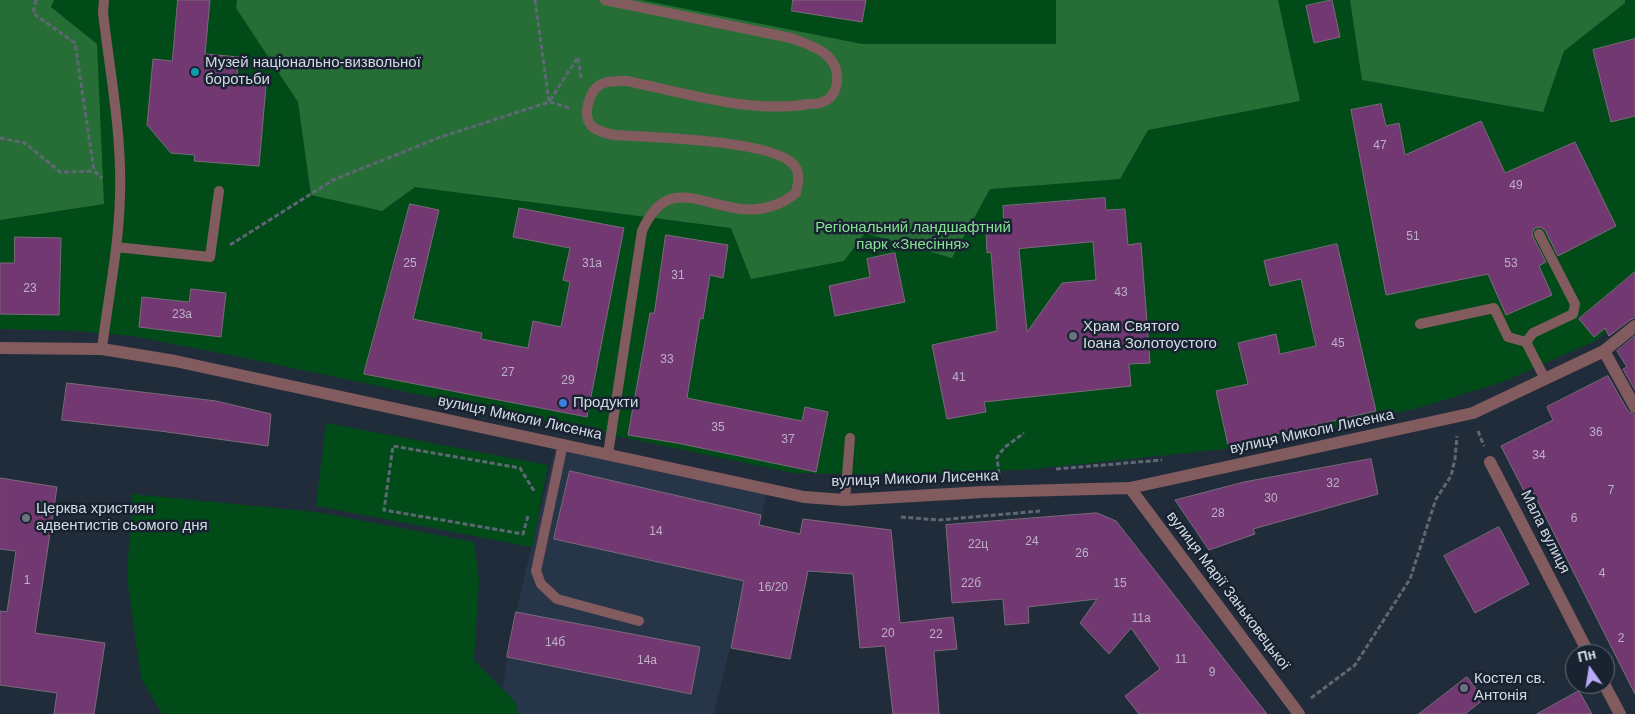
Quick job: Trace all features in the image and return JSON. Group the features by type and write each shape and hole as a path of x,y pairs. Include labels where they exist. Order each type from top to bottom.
{"street":[{"name":"вулиця Миколи Лисенка","path":"0,348 102,350 175,361 804,497 845,500 984,492 1130,488 1473,413 1604,352 1635,326"},
{"path":"1604,352 1635,407"},
{"name":"Мала вулиця","path":"1490,462 1584,644"},
{"name":"вулиця Марії Заньковецької","path":"1130,488 1299,714"},
{"path":"1609,694 1620,714"}],"lane":[{"path":"102,350 116,247 120,195 120,160 103,13 104,0"},
{"path":"605,0 792,38 817,48 829,56 836,69 838,82 834,94 824,102 793,107 745,105 627,82 610,81 597,86 591,94 587,112 590,124 597,131 614,135 743,145 784,157 795,165 799,178 796,193 785,202 771,207 742,209 704,200 676,197 664,202 647,219 642,230 608,454"},
{"path":"116,247 210,258 219,191"},
{"path":"1526,342 1533,333 1573,314 1575,304 1539,234"},
{"path":"1420,324 1494,308 1508,337 1526,342 1545,379"},
{"path":"845,500 850,438"},
{"path":"563,444 536,570 541,584 557,599 639,621"}],"path":[{"path":"36,0 33,13 75,43 94,171 108,184"},
{"path":"535,0 549,102"},
{"path":"210,258 333,180 438,138 549,102 587,112 578,57 549,102"},
{"path":"0,138 25,143 60,172 94,171"},
{"path":"1476,423 1490,462"},
{"path":"990,475 1000,474 997,458 1005,447 1024,433"},
{"path":"1311,698 1355,665 1410,579 1436,499 1451,476 1455,459 1457,433"},
{"path":"530,508 523,534 384,510 393,446 520,468 534,491"},
{"path":"1055,469 1168,460"},
{"path":"532,499 536,483"}],"shaded area":[{"path":"555,449 767,494 714,714 498,714 516,612"}],"green space":[{"name":"Регіональний ландшафтний парк «Знесіння»","path":"0,0 1635,0 1635,310 1595,341 1503,382 1418,408 1244,447 1034,469 924,475 793,473 133,336 72,331 0,329"},
{"path":"0,0 54,0 51,7 97,44 104,204 0,220"},
{"path":"237,0 641,0 862,44 1056,44 1056,0 1278,0 1300,101 1148,130 1120,179 990,189 952,258 865,233 844,261 751,279 731,228 415,187 382,211 311,195 298,102 236,8"},
{"path":"1350,0 1625,0 1625,3 1564,51 1543,112 1362,80"},
{"path":"326,423 548,465 532,547 316,506"},
{"path":"132,494 317,512 474,542 479,581 474,660 516,703 518,714 162,714 141,678 127,577"}],"building":[{"name":"Музей національно-визвольної боротьби","path":"178,0 210,0 205,54 239,57 236,83 266,86 259,166 194,161 195,155 171,153 147,125 153,59 172,61"},
{"path":"793,0 866,0 862,22 792,11"},
{"path":"1332,0 1340,37 1314,43 1306,6"},
{"path":"1635,39 1635,116 1611,122 1593,50"},
{"path":"1381,104 1386,126 1399,123 1405,155 1481,121 1505,173 1575,142 1616,226 1558,256 1545,230 1540,227 1535,228 1532,233 1533,237 1546,262 1539,266 1552,295 1506,315 1488,274 1386,295 1351,110"},
{"path":"1105,198 1106,210 1125,209 1128,245 1141,243 1150,363 1129,364 1131,386 984,402 986,412 947,419 932,345 997,331 991,252 987,253 986,230 1004,228 1003,206","holes":["1093,242 1096,280 1062,283 1027,332 1019,249"]},
{"path":"410,204 439,210 413,319 482,333 481,339 528,348 533,321 561,327 570,282 563,280 570,248 513,237 519,208 624,228 587,417 364,374"},
{"path":"666,235 728,245 723,278 710,275 703,319 700,318 687,398 802,421 805,407 828,412 816,472 677,443 628,435 650,313 654,313"},
{"path":"15,237 61,238 59,315 0,314 0,263 14,263"},
{"path":"1337,244 1376,411 1228,445 1216,391 1248,384 1238,343 1276,334 1280,354 1316,346 1301,279 1270,286 1264,261"},
{"path":"895,253 905,302 835,316 829,286 870,277 867,259"},
{"path":"1635,272 1635,318 1609,336 1605,328 1594,337 1579,319"},
{"path":"191,289 226,293 221,337 139,327 142,297 189,302"},
{"path":"1635,336 1635,390 1623,369 1627,367 1617,351"},
{"path":"1608,376 1628,411 1635,415 1635,694 1615,654 1615,644 1610,644 1531,488 1524,491 1501,446 1553,420 1547,407"},
{"path":"67,383 216,401 271,414 268,446 62,420"},
{"path":"1371,459 1378,494 1253,529 1255,534 1209,550 1175,500 1244,482"},
{"path":"570,471 761,515 759,525 800,534 803,519 891,530 900,623 953,617 957,649 934,651 939,714 893,714 885,646 860,648 853,574 808,571 790,659 731,648 744,581 554,539"},
{"path":"0,478 57,487 35,633 105,643 94,714 54,714 57,693 0,685 0,611 7,612 16,551 0,549"},
{"path":"1097,513 1116,521 1267,714 1139,714 1125,696 1160,669 1131,628 1109,654 1080,623 1097,599 1028,607 1029,623 1005,625 1003,599 952,603 946,525"},
{"path":"1499,527 1529,584 1475,613 1444,556"},
{"path":"516,612 700,647 691,694 507,657"},
{"name":"Костел св. Антонія","path":"1467,677 1484,699 1465,714 1419,714"},
{"path":"1574,694 1581,694 1592,714 1537,714"}],"place":[{"name":"Музей національно-визвольної боротьби","path":"195,72"},
{"name":"Храм Святого Іоана Золотоустого","path":"1073,336"},
{"name":"Продукти","path":"563,403"},
{"name":"Церква християн адвентистів сьомого дня","path":"26,518"},
{"name":"Костел св. Антонія","path":"1464,688"}]}
